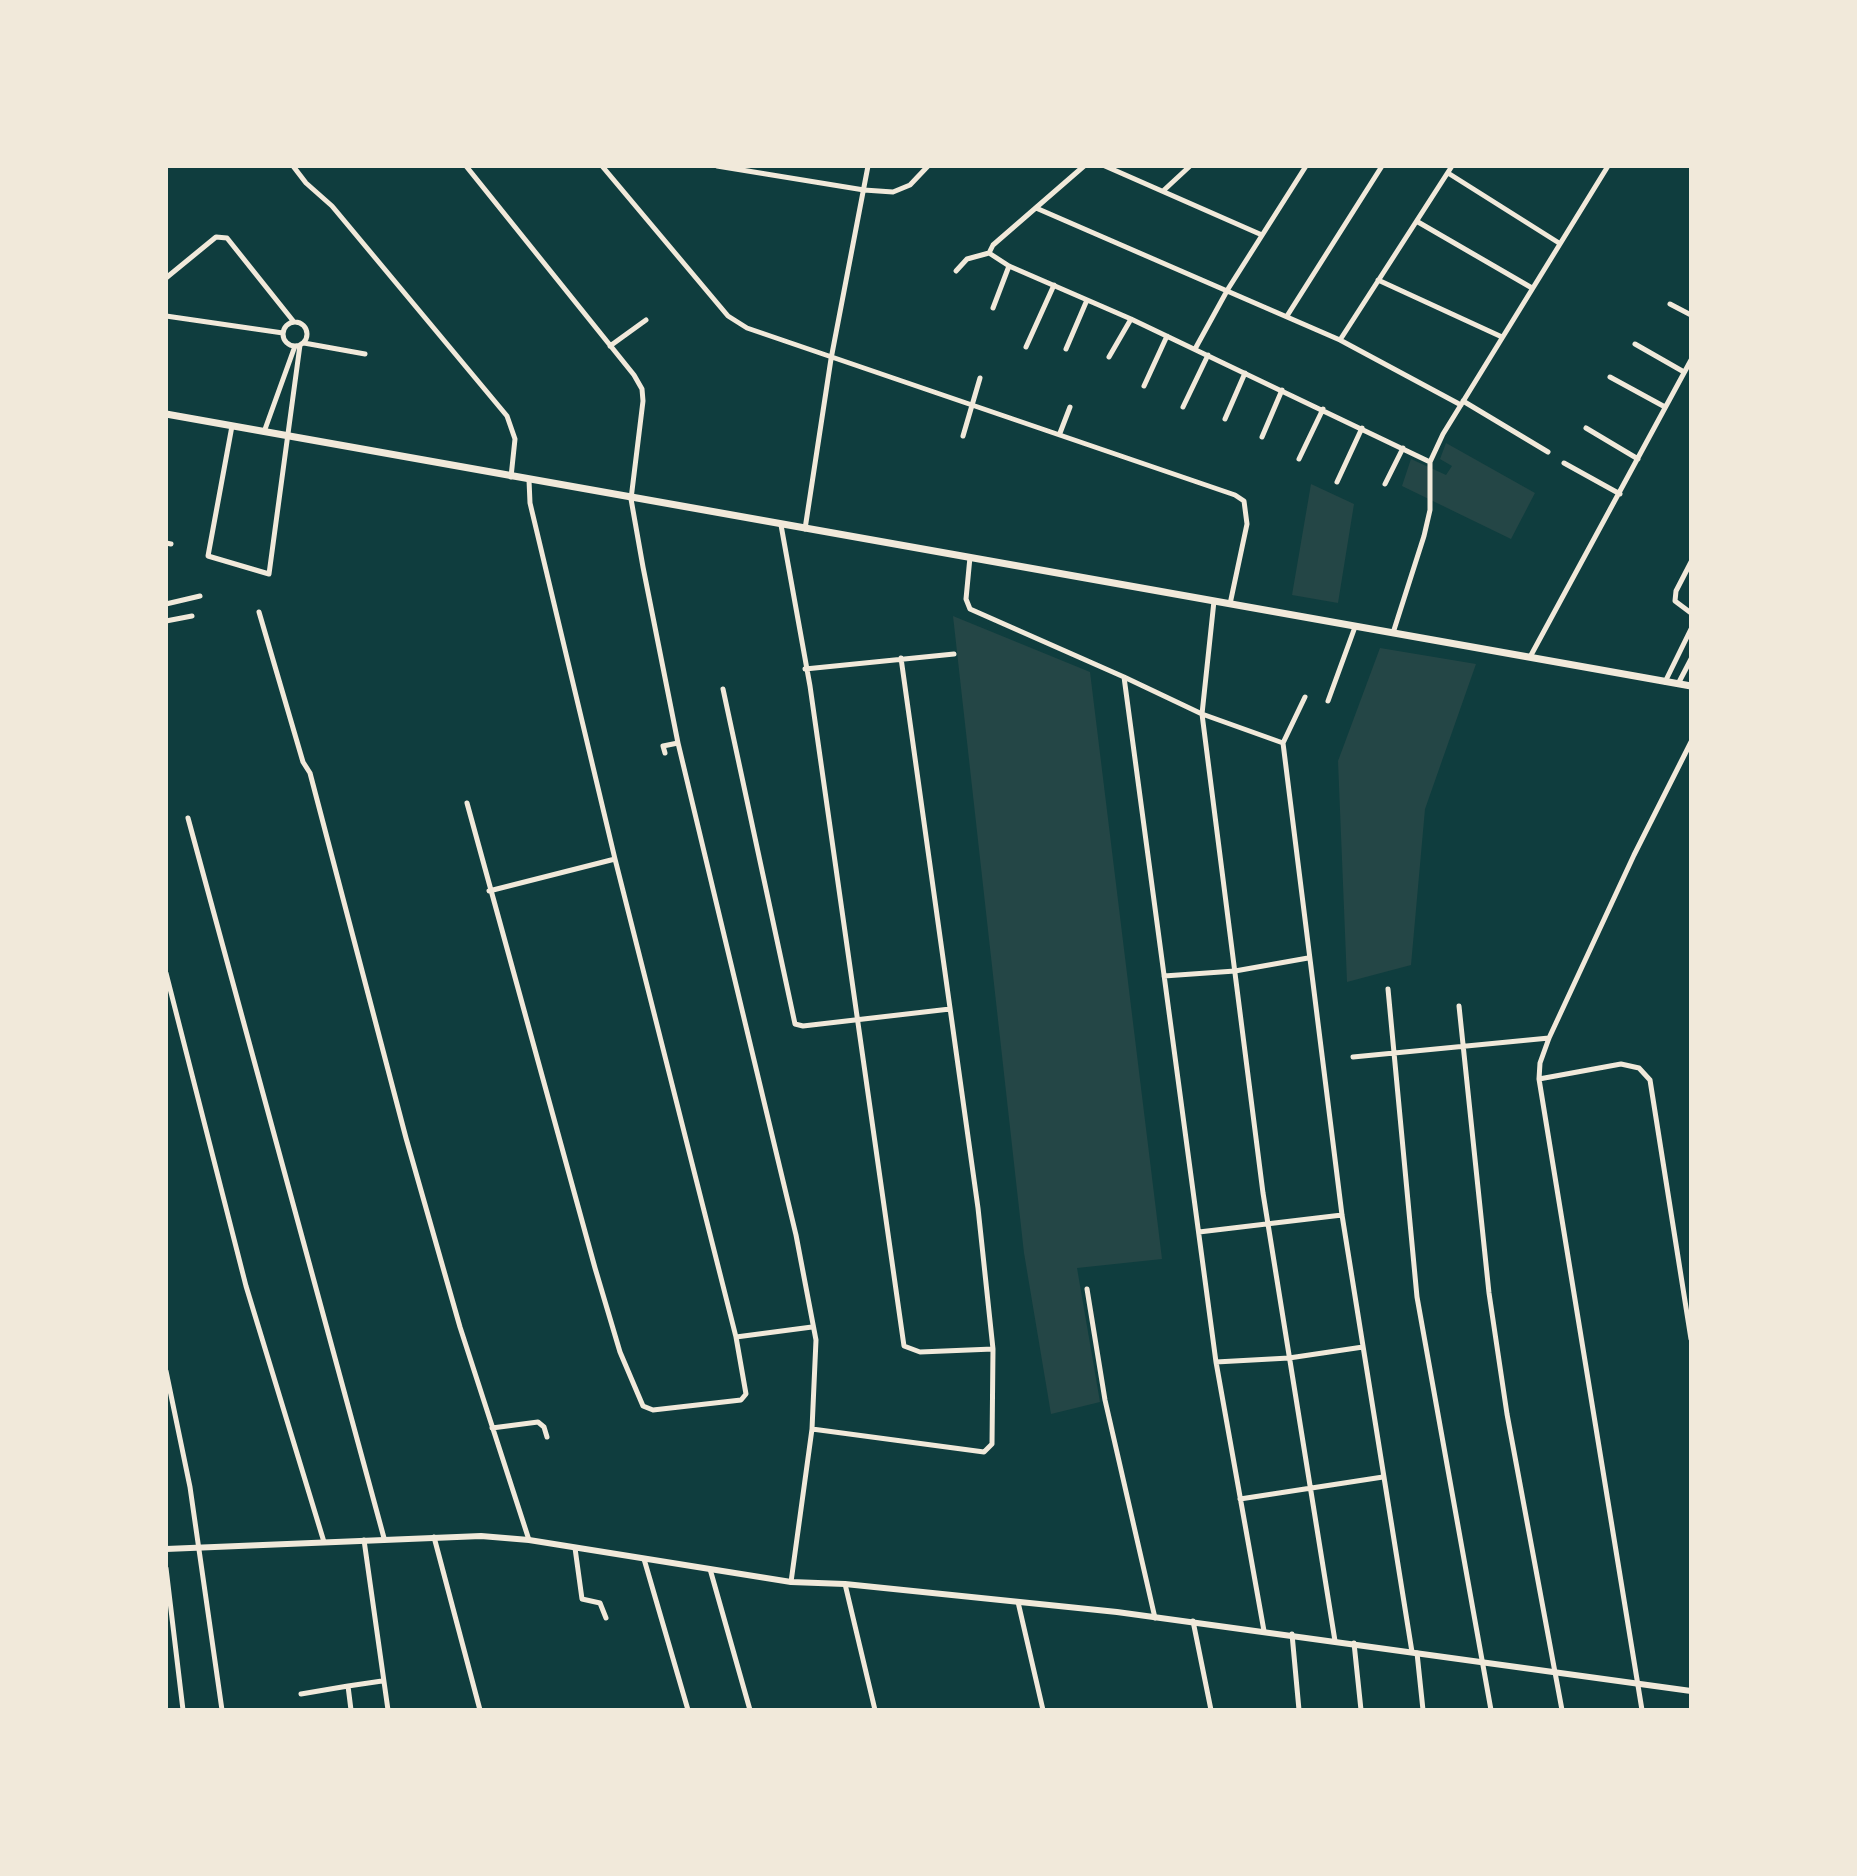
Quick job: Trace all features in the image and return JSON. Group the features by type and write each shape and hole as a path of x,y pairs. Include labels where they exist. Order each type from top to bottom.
{"main road":[{"path":"166,414 1691,686"}],"street":[{"path":"293,166 306,183 332,206 507,416 515,439 511,477"},
{"path":"466,166 634,375 643,401 631,499 678,743 796,1235 816,1351 812,1429 791,1582"},
{"path":"602,166 728,316 747,328 831,359 1059,433 1235,495 1244,501 1247,524 1230,604"},
{"path":"717,166 863,190 901,190 928,166"},
{"path":"806,529 831,359 868,166"},
{"path":"956,271 967,259 989,253 993,245 1084,166"},
{"path":"1105,166 1262,235"},
{"path":"1163,191 1190,166"},
{"path":"1195,349 1228,289 1305,169 1297,166"},
{"path":"1287,316 1382,166"},
{"path":"1340,340 1452,166"},
{"path":"1393,633 1427,523 1430,462 1462,403 1608,166"},
{"path":"1448,173 1559,243"},
{"path":"1036,208 1228,289 1340,340 1462,403 1548,452"},
{"path":"1418,222 1532,288"},
{"path":"166,278 216,237 227,238 294,322 302,324 307,331 264,432"},
{"path":"989,253 1009,266 1131,319 1430,462"},
{"path":"993,307 1009,266"},
{"path":"1378,280 1502,337"},
{"path":"1026,347 1054,285"},
{"path":"1066,349 1087,300"},
{"path":"1670,304 1691,315"},
{"path":"166,316 283,333"},
{"path":"1109,357 1131,319"},
{"path":"610,346 646,320"},
{"path":"294,322 287,326 283,333 285,341 365,354"},
{"path":"1144,386 1167,336"},
{"path":"1634,344 1684,372"},
{"path":"232,426 208,556 270,574 300,345"},
{"path":"1183,407 1208,355"},
{"path":"1531,657 1691,360"},
{"path":"1225,419 1245,373"},
{"path":"1610,377 1665,407"},
{"path":"963,436 980,378"},
{"path":"1262,437 1282,390"},
{"path":"1059,433 1070,407"},
{"path":"1299,459 1322,409"},
{"path":"1336,482 1363,428"},
{"path":"1587,428 1638,458"},
{"path":"1385,484 1403,449"},
{"path":"1564,463 1620,494"},
{"path":"467,803 489,891 620,1352 643,1406 653,1410 743,1398 746,1394 736,1337 615,859 530,503 529,480"},
{"path":"781,525 805,669 904,1346 920,1352 993,1349"},
{"path":"970,557 966,599 970,609 1202,714 1283,743"},
{"path":"1691,562 1676,591 1675,601 1691,613"},
{"path":"166,604 200,596"},
{"path":"1214,601 1202,714 1269,1226 1335,1641"},
{"path":"259,612 303,762 310,773 405,1138 492,1428 529,1540"},
{"path":"166,621 192,616"},
{"path":"1328,701 1355,627"},
{"path":"1665,682 1691,629"},
{"path":"805,669 954,653"},
{"path":"812,1429 984,1452 992,1444 993,1349 950,1009 901,658"},
{"path":"1678,684 1691,659"},
{"path":"1124,677 1216,1362 1264,1630"},
{"path":"723,690 795,1024 803,1026 950,1009"},
{"path":"1305,697 1283,743 1308,958 1342,1215 1423,1710"},
{"path":"1642,1710 1539,1079 1540,1063 1549,1038 1634,855 1691,742"},
{"path":"665,753 663,746 678,743"},
{"path":"188,818 384,1538"},
{"path":"489,891 615,859"},
{"path":"1164,976 1235,971 1308,958"},
{"path":"166,973 246,1286 324,1542"},
{"path":"1388,989 1417,1297 1491,1710"},
{"path":"1460,1006 1489,1293 1507,1414 1562,1710"},
{"path":"1353,1057 1549,1038"},
{"path":"1539,1079 1621,1064 1639,1068 1650,1080 1691,1339"},
{"path":"1199,1233 1342,1215"},
{"path":"1087,1289 1105,1400 1155,1618"},
{"path":"736,1337 812,1327"},
{"path":"1216,1362 1289,1358 1363,1347"},
{"path":"166,1371 181,1432 222,1710"},
{"path":"492,1428 538,1423 544,1427 548,1437"},
{"path":"1240,1499 1383,1477"},
{"path":"434,1536 480,1710"},
{"path":"166,1549 434,1536 529,1540 791,1582 845,1584 1193,1621 1691,1691"},
{"path":"364,1539 388,1710"},
{"path":"575,1548 582,1599 600,1603 606,1618"},
{"path":"644,1559 688,1710"},
{"path":"166,1569 183,1710"},
{"path":"710,1569 750,1710"},
{"path":"845,1584 875,1710"},
{"path":"1018,1602 1043,1710"},
{"path":"1193,1621 1211,1710"},
{"path":"1292,1634 1299,1710"},
{"path":"1354,1642 1361,1710"},
{"path":"301,1694 382,1681"},
{"path":"348,1686 351,1710"}],"shaded area":[{"path":"1446,443 1535,493 1511,539 1402,486 1411,459 1446,475 1452,466 1440,459"},
{"path":"1311,484 1354,504 1338,603 1292,595"},
{"path":"953,616 1090,672 1162,1259 1077,1268 1100,1402 1051,1414 1024,1253"},
{"path":"1380,648 1476,664 1425,809 1411,965 1347,982 1338,761"}]}
